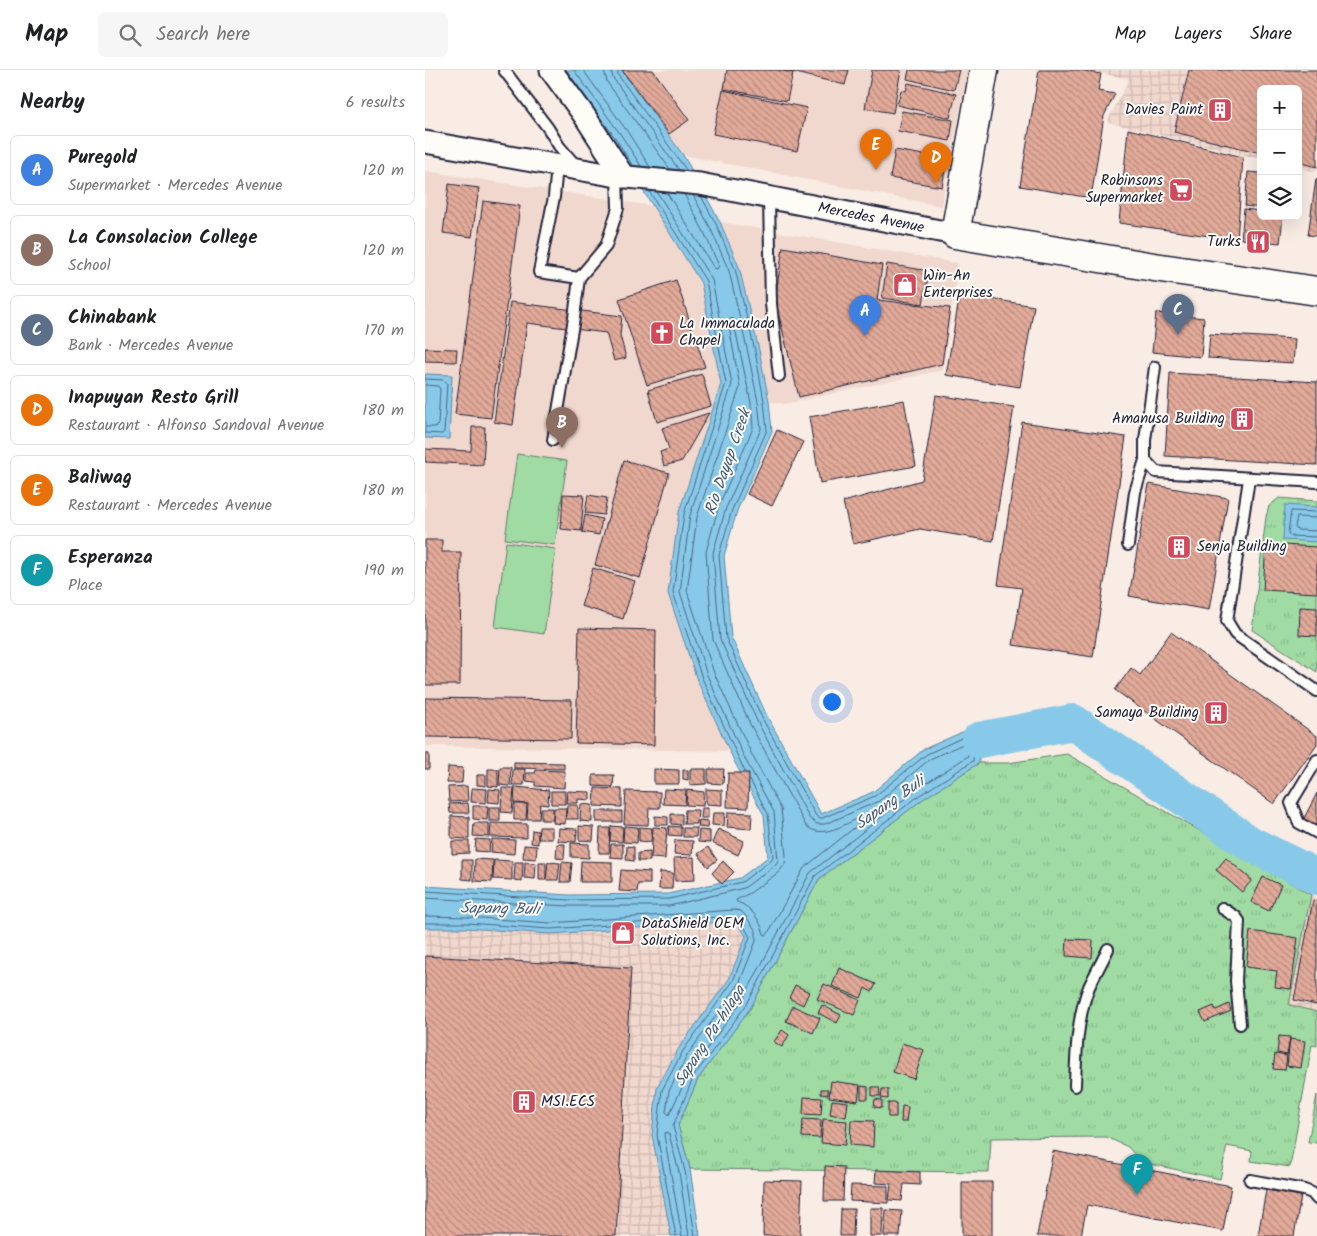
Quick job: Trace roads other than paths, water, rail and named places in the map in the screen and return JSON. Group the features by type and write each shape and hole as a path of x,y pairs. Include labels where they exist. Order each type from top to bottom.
{"main road":[{"path":"955,234 984,70"},
{"name":"Mercedes Avenue","path":"955,234 1128,263 1317,291"}],"street":[{"path":"551,70 584,115 623,177"},
{"name":"Mercedes Avenue","path":"425,142 623,177 700,184 955,234"}],"lane":[{"path":"504,70 548,128 559,146 579,170"},
{"path":"557,166 554,197 539,272 579,278"},
{"path":"553,440 579,278 606,246 618,208 623,177"},
{"path":"769,198 771,304 779,376"},
{"path":"1127,545 1135,492 1145,460 1145,440 1155,368"},
{"path":"1145,460 1156,472 1317,482"},
{"path":"1249,479 1227,621 1235,634 1317,691"},
{"path":"1317,760 1313,774 1291,803 1299,822 1317,833"},
{"path":"1222,908 1239,920 1236,981 1239,1024"},
{"path":"1075,1086 1082,1016 1089,988 1108,949"},
{"path":"1250,1180 1304,1190 1312,1193 1317,1199"}],"water":[{"path":"560,70 621,70 683,155 720,222 739,267 759,350 769,401 772,431 737,511 724,556 731,637 767,716 821,814 873,792 924,749 976,726 979,740 979,763 923,799 819,879 751,1007 698,1079 678,1125 690,1169 700,1236 671,1236 652,1135 657,1088 679,1048 729,979 746,936 736,921 550,934 467,928 425,928 425,886 569,895 668,894 740,878 768,857 764,815 735,763 697,680 668,593 679,512 721,384 701,283 612,141"},
{"path":"425,374 452,375 449,439 425,438"},
{"path":"1285,505 1317,507 1317,542 1283,540"}],"waterway":[{"name":"Sapang Buli","path":"979,740 1073,722 1249,843 1317,877"}],"place":[{"name":"Davies Paint","path":"1220,110"},
{"name":"Baliwag","path":"876,170"},
{"name":"Inapuyan Resto Grill","path":"936,183"},
{"name":"Robinsons Supermarket","path":"1181,190"},
{"name":"Turks","path":"1258,242"},
{"name":"Win-An Enterprises","path":"905,285"},
{"name":"La Immaculada Chapel","path":"662,333"},
{"name":"Chinabank","path":"1178,335"},
{"name":"Puregold","path":"865,336"},
{"name":"Amanusa Building","path":"1242,419"},
{"name":"La Consolacion College","path":"562,448"},
{"name":"Senja Building","path":"1179,547"},
{"name":"Samaya Building","path":"1216,713"},
{"name":"DataShield OEM Solutions, Inc.","path":"623,933"},
{"name":"MSI.ECS","path":"524,1102"},
{"name":"Esperanza","path":"1137,1195"}],"water label":[{"name":"Rio Dayap Creek","path":"728,462"},
{"name":"Sapang Pa-hilaga","path":"710,1036"}]}
